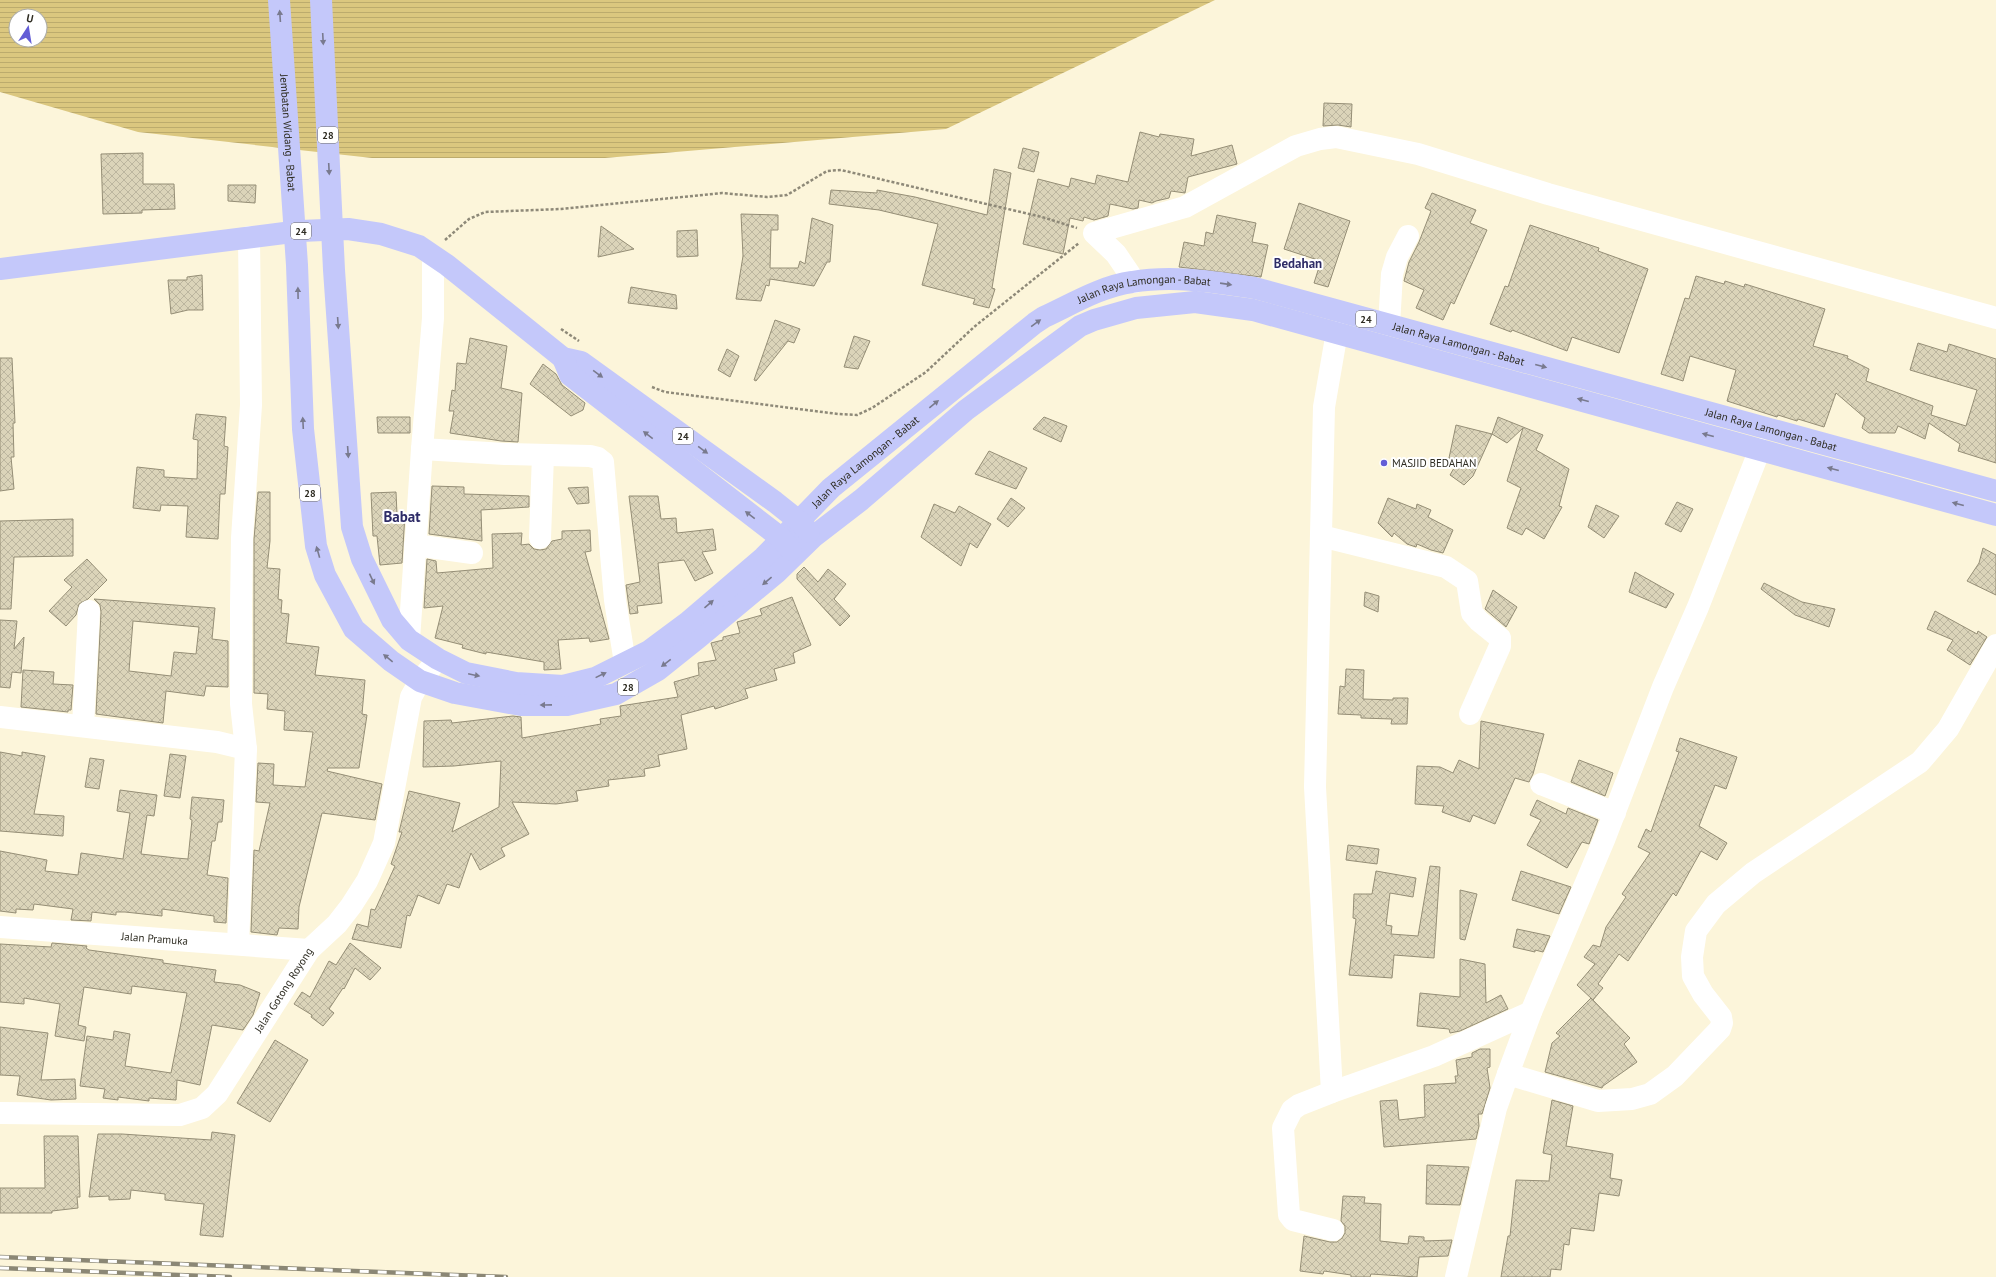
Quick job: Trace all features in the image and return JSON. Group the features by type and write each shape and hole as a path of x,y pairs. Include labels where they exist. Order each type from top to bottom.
{"highway":[{"name":"Jembatan Widang - Babat","path":"279,0 297,265 303,428 316,546 325,575 354,629 391,661 420,681"},
{"name":"28","path":"321,0 334,270 352,527 362,559 392,620 409,640 438,659 466,673 516,683 563,686 595,678 649,651 688,622 764,557 788,546 807,530"},
{"name":"24","path":"0,269 250,237 348,229 381,234 418,246 437,250 447,265 563,358 581,362 775,502 807,530"},
{"name":"Jalan Raya Lamongan - Babat","path":"807,530 831,488 1035,323 1044,317 1106,289 1136,282 1175,278 1255,288 1996,490"},
{"name":"Jalan Raya Lamongan - Babat","path":"807,530 861,500 966,410 1066,335 1094,320 1136,308 1195,302 1254,310 1996,514"},
{"name":"24","path":"563,358 570,375 788,546"},
{"name":"28","path":"420,681 455,693 521,705 567,704 616,694 658,670 776,573 788,546"}],"street":[{"path":"1094,233 1186,207 1296,146 1320,139 1336,137 1418,154 1488,177 1600,209 1996,318"},
{"path":"1094,233 1116,254 1136,282"},
{"path":"1389,325 1392,274 1397,257 1408,236"},
{"path":"238,944 246,749 241,704 241,606 242,538 251,405 250,237"},
{"path":"409,640 437,250"},
{"path":"1332,1092 1315,787 1324,407 1337,332"},
{"path":"422,449 590,456 598,458 603,462 615,600 625,663"},
{"path":"1456,1277 1496,1108 1508,1074 1531,1012 1615,813 1663,687 1698,607 1760,449"},
{"path":"540,538 543,455"},
{"path":"1321,536 1446,567 1468,581 1472,613 1479,621 1500,638 1500,646 1470,714"},
{"path":"415,545 472,553"},
{"path":"83,726 88,611"},
{"path":"1508,1074 1598,1101 1632,1099 1650,1094 1675,1076 1720,1029 1722,1023 1721,1017 1702,994 1694,976 1692,957 1696,931 1716,904 1753,873 1920,762 1948,729 1996,645"},
{"name":"Jalan Gotong Royong","path":"0,1113 180,1115 202,1108 217,1094 309,950 337,924 367,881 384,843 411,697 420,681 438,659"},
{"path":"0,717 217,742 246,749"},
{"path":"1541,784 1615,813"},
{"name":"Jalan Pramuka","path":"0,927 309,950"},
{"path":"1333,1230 1293,1220 1290,1217 1286,1190 1283,1128 1292,1110 1299,1105 1332,1092 1434,1056 1531,1012"}],"path":[{"path":"437,250 470,219 485,212 561,209 722,193 774,196 787,195 827,171 841,170 1042,217 1094,233"},
{"path":"648,386 673,393 838,414 857,415 872,408 926,372 974,327 1074,246 1094,233"},
{"path":"557,326 584,344"}],"shaded area":[{"path":"0,0 1215,0 946,129 605,158 372,158 138,132 0,92"}],"building":[{"path":"1324,103 1352,104 1351,127 1338,125 1323,126"},
{"path":"1140,132 1159,137 1160,134 1194,139 1191,156 1232,145 1237,164 1188,177 1185,193 1171,191 1169,198 1152,203 1139,200 1138,208 1133,209 1110,204 1108,216 1094,220 1084,217 1083,221 1070,218 1063,254 1023,244 1038,179 1069,187 1071,178 1095,184 1097,175 1128,182"},
{"path":"1023,148 1039,152 1034,172 1018,168"},
{"path":"143,153 143,184 174,184 175,209 142,210 142,213 103,214 101,154"},
{"path":"994,169 1011,173 992,288 995,289 989,308 973,304 975,299 922,285 938,224 879,210 829,204 831,190 877,193 877,190 915,197 987,215"},
{"path":"228,185 256,185 255,203 228,201"},
{"path":"1432,193 1476,210 1470,223 1487,230 1454,304 1451,302 1443,320 1416,308 1424,290 1404,281 1409,262 1419,242 1431,211 1425,208"},
{"path":"1299,203 1350,221 1328,287 1314,283 1321,261 1284,249"},
{"path":"741,214 778,215 778,230 771,230 770,268 798,268 800,261 805,264 812,218 833,225 830,262 827,262 814,286 770,279 769,286 766,285 761,301 736,299 743,256"},
{"path":"1217,215 1256,223 1252,242 1268,245 1261,277 1179,267 1184,242 1204,246 1206,232 1213,234"},
{"path":"1530,225 1599,248 1598,251 1648,269 1619,353 1572,337 1567,351 1512,330 1511,332 1490,324 1505,286 1508,287"},
{"path":"601,226 634,249 598,257"},
{"path":"697,230 698,256 677,257 677,231"},
{"path":"202,275 203,310 188,310 171,314 168,280 187,280 187,277"},
{"path":"1696,276 1724,284 1725,281 1744,287 1745,284 1825,309 1813,346 1848,356 1847,358 1869,369 1866,381 1933,406 1931,415 1966,426 1977,390 1910,370 1918,343 1947,352 1949,344 1996,359 1996,463 1958,451 1960,444 1929,423 1925,439 1898,426 1895,433 1869,433 1862,428 1865,418 1836,393 1824,427 1798,419 1797,421 1778,415 1777,417 1727,401 1736,370 1690,356 1683,381 1661,374 1685,298 1689,299"},
{"path":"631,287 676,295 677,309 628,303"},
{"path":"775,320 800,329 794,343 788,341 756,381 754,380"},
{"path":"854,336 870,341 858,369 844,367"},
{"path":"470,338 507,346 501,388 522,393 518,442 501,441 450,433 454,411 449,411 452,390 455,391 457,363 466,364"},
{"path":"727,349 739,356 730,377 718,370"},
{"path":"0,358 12,358 15,423 13,423 14,457 11,457 14,489 0,491"},
{"path":"543,364 556,374 562,385 585,403 583,410 571,416 530,384"},
{"path":"196,414 226,417 224,446 228,447 225,494 220,494 218,539 186,537 188,506 161,505 160,511 133,508 137,467 164,470 164,477 197,479 198,440 193,439"},
{"path":"377,417 410,417 410,433 378,433"},
{"path":"1044,417 1067,426 1061,442 1033,429"},
{"path":"1498,417 1543,435 1536,450 1569,469 1559,506 1562,507 1544,539 1526,528 1522,535 1507,528 1521,488 1507,481 1523,428 1507,443 1492,434"},
{"path":"1456,425 1492,434 1473,476 1464,485 1450,475 1458,461 1449,458"},
{"path":"989,451 1027,468 1016,489 975,474"},
{"path":"432,486 464,487 464,494 529,496 529,507 481,510 482,541 429,534"},
{"path":"588,487 589,503 577,504 568,488"},
{"path":"258,492 270,492 270,541 267,568 280,569 278,599 282,600 281,613 289,614 286,643 319,647 315,675 365,680 362,714 367,715 359,768 328,768 327,771 382,784 375,820 322,813 299,907 298,929 279,928 277,935 251,932 254,850 259,851 270,803 256,802 258,763 274,764 273,785 305,787 313,732 284,730 285,711 267,709 268,694 254,693 254,539"},
{"path":"396,492 397,514 405,514 402,563 380,565 377,536 373,536 371,493"},
{"path":"629,496 658,496 661,519 676,518 677,533 713,529 716,550 702,552 713,573 695,581 684,560 658,563 662,603 637,606 638,613 630,614 626,585 640,582"},
{"path":"1011,498 1025,508 1008,527 997,519"},
{"path":"1388,498 1416,509 1417,504 1431,510 1428,517 1453,530 1443,553 1417,544 1416,547 1407,544 1394,533 1392,537 1378,523"},
{"path":"1677,502 1693,509 1681,532 1665,524"},
{"path":"934,504 955,513 959,506 991,524 977,548 970,543 961,566 921,537"},
{"path":"1596,505 1619,516 1604,538 1588,527"},
{"path":"73,519 73,556 14,557 11,609 0,609 0,521"},
{"path":"590,530 591,551 585,552 609,639 590,642 589,638 558,640 561,669 544,670 544,662 486,652 486,654 462,648 463,645 435,638 443,606 424,608 427,559 436,561 437,573 493,568 492,534 522,533 521,545 529,544 534,549 540,550 546,549 552,541 562,539 562,531"},
{"path":"1983,548 1996,555 1996,595 1967,581 1979,563"},
{"path":"87,559 107,580 88,599 79,604 76,615 66,626 49,611 72,587 64,580"},
{"path":"804,567 818,582 828,569 846,584 834,599 850,616 840,626 797,579 797,574"},
{"path":"1635,572 1674,594 1666,608 1629,592"},
{"path":"1764,583 1802,602 1835,609 1829,627 1795,615 1761,589"},
{"path":"1493,590 1517,607 1506,627 1485,609"},
{"path":"1365,592 1379,596 1378,612 1364,606"},
{"path":"792,597 811,645 793,653 795,663 774,669 777,680 745,689 748,698 715,709 714,706 681,715 687,749 658,755 660,766 644,769 645,776 608,780 609,786 576,791 578,801 556,804 512,802 529,834 501,848 505,856 480,870 471,853 459,888 447,884 439,904 418,895 410,916 407,915 401,948 352,939 357,924 368,927 371,909 375,910 395,866 391,864 402,832 399,832 409,791 460,803 452,832 499,807 501,761 454,766 423,767 424,721 451,720 452,723 513,716 521,717 522,738 601,724 600,719 621,716 620,706 678,697 674,682 699,675 698,663 716,660 711,643 723,640 723,637 740,633 737,622 762,615 760,609"},
{"path":"94,599 215,608 212,639 228,641 228,687 206,686 204,696 166,691 163,723 96,714 101,612 100,605","holes":["133,621 199,627 196,654 174,652 171,676 129,671"]},
{"path":"1935,611 1977,634 1978,631 1987,637 1970,665 1947,650 1953,640 1927,629"},
{"path":"0,620 17,621 14,649 24,637 21,673 12,672 10,688 0,687"},
{"path":"1346,669 1364,670 1363,699 1393,700 1393,698 1408,698 1407,724 1391,724 1392,719 1361,718 1361,715 1338,714 1340,686 1345,687"},
{"path":"23,670 54,672 53,684 73,685 71,710 68,710 68,712 21,707"},
{"path":"1481,721 1544,734 1533,774 1529,782 1515,778 1495,824 1473,815 1470,822 1442,812 1444,806 1415,804 1417,766 1440,767 1453,773 1459,760 1479,769"},
{"path":"1680,738 1737,757 1726,789 1715,785 1699,826 1727,843 1717,860 1701,851 1676,896 1673,893 1628,961 1619,954 1598,984 1603,988 1593,1000 1577,985 1595,964 1584,957 1593,945 1600,947 1606,927 1626,897 1622,894 1650,853 1638,847 1646,829 1651,832 1679,752 1676,751"},
{"path":"0,752 22,756 22,752 45,756 34,814 64,816 63,836 0,831"},
{"path":"170,754 186,756 180,798 164,796"},
{"path":"90,758 104,760 99,789 85,787"},
{"path":"1579,760 1613,773 1605,796 1571,782"},
{"path":"120,790 157,795 154,816 147,815 141,854 176,858 188,859 192,820 190,819 192,797 224,800 222,822 218,822 215,841 212,841 207,875 228,878 226,923 214,922 214,916 162,909 162,916 125,912 116,912 116,915 92,912 91,921 71,920 73,909 34,904 33,910 16,909 16,913 0,911 0,851 47,860 45,871 78,875 81,853 123,859 130,813 117,811"},
{"path":"1537,800 1566,814 1568,808 1598,820 1589,844 1582,842 1567,868 1527,845 1541,820 1530,815"},
{"path":"1348,845 1379,849 1377,864 1346,860"},
{"path":"1430,866 1440,867 1434,958 1394,955 1392,978 1349,975 1356,919 1353,918 1354,894 1372,894 1376,871 1416,878 1413,897 1390,893 1386,925 1392,926 1391,934 1418,936"},
{"path":"1521,871 1571,887 1559,914 1512,900"},
{"path":"1460,890 1477,894 1465,940 1460,939"},
{"path":"1517,929 1550,936 1543,952 1535,950 1535,952 1513,947"},
{"path":"52,943 87,946 86,948 89,950 163,960 163,963 216,970 214,982 240,985 260,993 253,1015 243,1030 212,1025 200,1085 177,1080 176,1100 149,1098 149,1101 118,1097 118,1100 103,1098 105,1089 80,1086 87,1036 113,1040 114,1031 130,1034 125,1066 171,1073 187,993 132,986 131,994 84,987 78,1025 86,1027 84,1041 55,1036 60,1004 24,998 24,1004 0,1002 0,944 51,947"},
{"path":"350,943 381,968 370,980 355,968 344,989 343,988 329,1009 334,1013 323,1026 311,1017 312,1015 294,1004 302,992 310,997 329,961 336,965"},
{"path":"1460,959 1485,964 1486,1003 1501,995 1508,1009 1460,1031 1450,1033 1449,1029 1417,1026 1420,993 1460,997"},
{"path":"1591,998 1630,1038 1624,1044 1637,1062 1602,1088 1545,1072 1552,1043 1560,1036 1556,1033"},
{"path":"0,1027 48,1033 41,1080 75,1079 76,1099 51,1100 17,1095 20,1076 0,1075"},
{"path":"275,1040 308,1060 270,1122 237,1103"},
{"path":"1480,1049 1490,1049 1490,1067 1487,1068 1490,1088 1482,1114 1478,1114 1479,1126 1476,1139 1384,1147 1380,1101 1397,1100 1399,1120 1425,1117 1424,1085 1456,1083 1455,1076 1458,1076 1456,1060 1472,1057 1472,1053"},
{"path":"1552,1100 1573,1106 1566,1146 1613,1154 1610,1178 1622,1180 1619,1196 1599,1193 1594,1231 1571,1228 1569,1245 1564,1244 1561,1270 1551,1269 1550,1277 1501,1277 1508,1236 1510,1236 1516,1180 1549,1181 1552,1155 1543,1153"},
{"path":"212,1132 235,1135 223,1237 200,1235 204,1204 165,1200 165,1194 131,1190 130,1199 109,1200 109,1196 89,1197 98,1134 122,1134 211,1140"},
{"path":"44,1136 78,1136 80,1197 77,1197 78,1208 52,1211 52,1213 0,1213 0,1188 45,1188"},
{"path":"1427,1165 1469,1167 1460,1205 1426,1204"},
{"path":"1343,1196 1365,1197 1364,1203 1381,1204 1380,1241 1408,1244 1409,1236 1424,1237 1424,1241 1452,1240 1448,1256 1419,1257 1417,1277 1371,1274 1370,1277 1351,1277 1351,1275 1324,1271 1323,1274 1300,1271 1304,1236 1330,1242 1337,1242 1345,1233 1345,1226 1341,1221"}],"railway":[{"path":"0,1257 506,1277"},
{"path":"0,1268 230,1277"}],"place":[{"name":"MASJID BEDAHAN","path":"1384,463"}],"district":[{"name":"Bedahan","path":"1298,263"},
{"name":"Babat","path":"402,517"}]}
